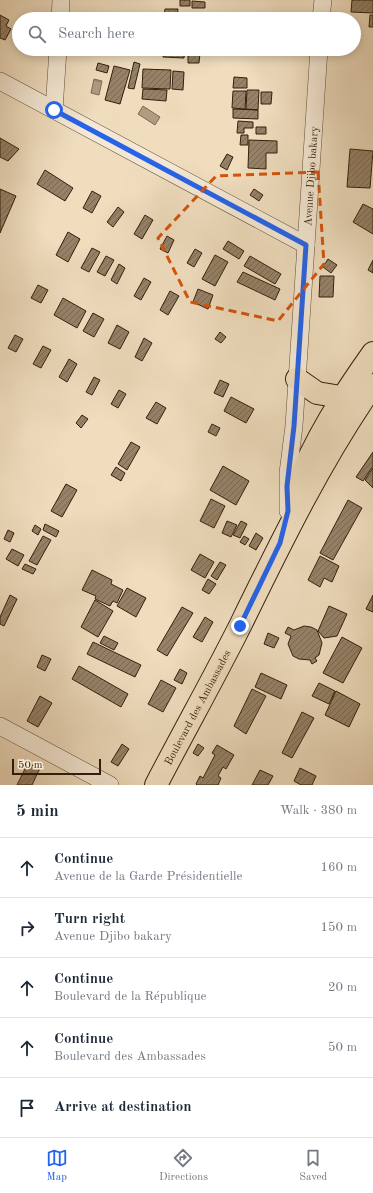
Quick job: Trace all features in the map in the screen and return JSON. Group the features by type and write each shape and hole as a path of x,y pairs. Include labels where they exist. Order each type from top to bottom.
{"main road":[{"path":"349,402 373,353"},
{"path":"297,380 317,393 349,402"},
{"path":"349,402 373,385"},
{"name":"Boulevard des Ambassades","path":"156,785 240,626 280,543 291,513 349,402"}],"street":[{"path":"60,12 61,0"},
{"path":"322,12 323,0"},
{"path":"54,110 58,56"},
{"name":"Avenue Djibo bakary","path":"291,513 287,486 294,426 319,56"},
{"path":"0,81 306,245"},
{"path":"0,726 110,785"}],"highlighted area":[{"path":"318,172 324,264 278,321 190,302 158,238 216,176"}],"water":[{"path":"94,79 102,81 99,95 91,93"},
{"path":"143,106 160,117 155,125 138,114"}],"building":[{"path":"180,0 190,0 190,6 180,6"},
{"path":"352,0 373,0 373,13 351,12"},
{"path":"192,1 205,2 205,8 192,8"},
{"path":"165,9 178,9 178,12 165,12"},
{"path":"0,15 9,20 6,26 11,29 5,40 0,38"},
{"path":"370,15 373,15 373,27 369,27"},
{"path":"163,56 184,56 184,58"},
{"path":"188,56 200,56 199,63 188,63"},
{"path":"134,62 140,64 134,89 128,88"},
{"path":"98,63 109,66 107,73 96,70"},
{"path":"114,66 130,70 120,104 105,100"},
{"path":"143,69 171,70 170,89 142,88"},
{"path":"173,71 184,72 183,90 172,89"},
{"path":"234,77 247,78 247,88 233,88"},
{"path":"143,89 167,90 166,101 142,99"},
{"path":"247,90 259,90 258,110 246,109"},
{"path":"233,91 246,91 245,109 232,108"},
{"path":"261,92 272,92 271,104 261,104"},
{"path":"233,109 258,110 258,119 233,118"},
{"path":"238,121 253,122 253,128 244,128 244,133 237,133"},
{"path":"256,127 266,127 266,134 256,134"},
{"path":"241,135 248,135 248,145 240,145"},
{"path":"0,138 19,149 8,161 0,157"},
{"path":"249,140 277,141 277,153 266,153 266,169 248,168"},
{"path":"350,149 373,151 370,188 347,187"},
{"path":"227,154 233,157 227,170 220,166"},
{"path":"45,170 73,188 65,201 37,184"},
{"path":"0,189 16,196 0,233"},
{"path":"254,189 263,195 259,201 250,195"},
{"path":"92,191 101,196 92,213 83,208"},
{"path":"363,204 373,209 373,234 353,222"},
{"path":"118,207 124,212 113,227 107,222"},
{"path":"145,215 153,220 142,239 134,234"},
{"path":"68,232 80,239 68,262 56,255"},
{"path":"167,236 174,240 168,253 160,249"},
{"path":"228,241 244,251 239,259 223,249"},
{"path":"92,248 100,252 89,272 81,268"},
{"path":"195,249 202,253 194,267 187,263"},
{"path":"215,255 228,262 215,286 202,279"},
{"path":"106,256 114,260 105,276 97,272"},
{"path":"250,256 281,274 275,284 244,266"},
{"path":"328,259 337,265 331,273 323,267"},
{"path":"373,260 373,273 368,270"},
{"path":"119,264 125,268 117,284 111,280"},
{"path":"243,272 280,289 275,300 237,282"},
{"path":"320,276 334,276 333,297 319,297"},
{"path":"144,278 151,282 141,300 134,296"},
{"path":"38,285 48,290 41,303 31,298"},
{"path":"198,289 213,295 208,309 193,302"},
{"path":"170,291 179,296 168,315 160,310"},
{"path":"63,298 86,311 77,328 54,315"},
{"path":"93,313 104,319 94,337 83,331"},
{"path":"117,325 129,332 120,349 108,343"},
{"path":"220,332 226,337 221,343 215,339"},
{"path":"15,335 23,339 16,352 8,348"},
{"path":"144,338 152,343 142,361 135,357"},
{"path":"43,346 51,350 41,368 33,364"},
{"path":"69,359 77,364 67,382 59,377"},
{"path":"94,377 100,380 92,395 86,392"},
{"path":"220,380 229,384 223,397 214,393"},
{"path":"119,390 126,394 118,408 111,404"},
{"path":"231,397 254,409 246,423 224,411"},
{"path":"156,402 166,408 157,424 146,418"},
{"path":"82,415 88,419 81,428 76,423"},
{"path":"212,424 220,428 216,436 208,432"},
{"path":"131,442 140,447 127,470 118,464"},
{"path":"373,452 373,466 363,481 356,477"},
{"path":"223,466 249,481 236,505 210,490"},
{"path":"116,467 125,473 121,481 111,475"},
{"path":"373,468 373,488 365,480"},
{"path":"66,484 77,490 62,517 51,511"},
{"path":"211,499 225,506 214,528 200,521"},
{"path":"348,500 362,508 333,560 320,553"},
{"path":"227,521 237,525 231,537 222,533"},
{"path":"241,521 247,524 240,538 233,535"},
{"path":"45,524 59,531 56,537 43,530"},
{"path":"35,525 41,529 38,535 32,531"},
{"path":"8,530 14,533 10,542 4,539"},
{"path":"256,533 263,538 256,550 249,546"},
{"path":"43,536 51,540 37,565 29,561"},
{"path":"244,536 249,539 245,545 240,542"},
{"path":"12,549 24,555 18,566 6,559"},
{"path":"200,554 214,562 205,578 191,570"},
{"path":"320,556 339,566 332,582 324,578 320,587 308,580"},
{"path":"220,562 226,565 217,580 211,576"},
{"path":"25,564 36,569 33,574 22,569"},
{"path":"92,570 112,580 111,584 123,590 117,603 113,601 110,606 95,599 96,596 82,590"},
{"path":"208,579 216,584 209,594 202,590"},
{"path":"127,588 146,598 136,617 117,606"},
{"path":"10,595 17,599 4,626 0,624 0,617"},
{"path":"373,595 373,612 366,609"},
{"path":"95,600 113,611 98,637 81,627"},
{"path":"329,606 347,614 337,636 324,638 318,631"},
{"path":"182,607 193,613 167,656 157,650"},
{"path":"205,617 213,622 202,642 193,637"},
{"path":"304,626 317,630 322,643 319,655 315,658 317,661 312,664 310,660 299,659 293,656 288,644 291,636 285,633 288,627 294,630"},
{"path":"268,633 279,638 274,648 264,644"},
{"path":"104,636 118,643 114,650 100,643"},
{"path":"342,637 362,648 343,683 323,673"},
{"path":"93,642 141,665 135,677 87,654"},
{"path":"42,655 51,659 45,671 37,667"},
{"path":"79,666 128,694 121,707 72,679"},
{"path":"180,669 187,673 182,684 174,680"},
{"path":"261,673 287,685 281,699 255,687"},
{"path":"161,680 176,688 163,712 148,704"},
{"path":"319,683 335,691 329,704 312,696"},
{"path":"252,689 266,696 246,734 234,726"},
{"path":"336,691 360,704 349,727 325,715"},
{"path":"40,696 52,703 38,727 27,721"},
{"path":"302,712 314,718 292,758 282,753"},
{"path":"122,744 129,749 118,766 111,762"},
{"path":"198,744 204,748 198,756 193,753"},
{"path":"217,745 234,755 226,769 223,767 218,776 221,778 218,785 197,785 196,784 200,776 203,778 215,755 212,753"},
{"path":"28,763 40,768 32,785 17,785"},
{"path":"300,768 316,776 312,785 301,785 294,781"},
{"path":"260,770 273,776 268,785 252,785"}],"route":[{"path":"54,110 306,245 294,426 287,486 288,511 280,543 240,626"}]}
